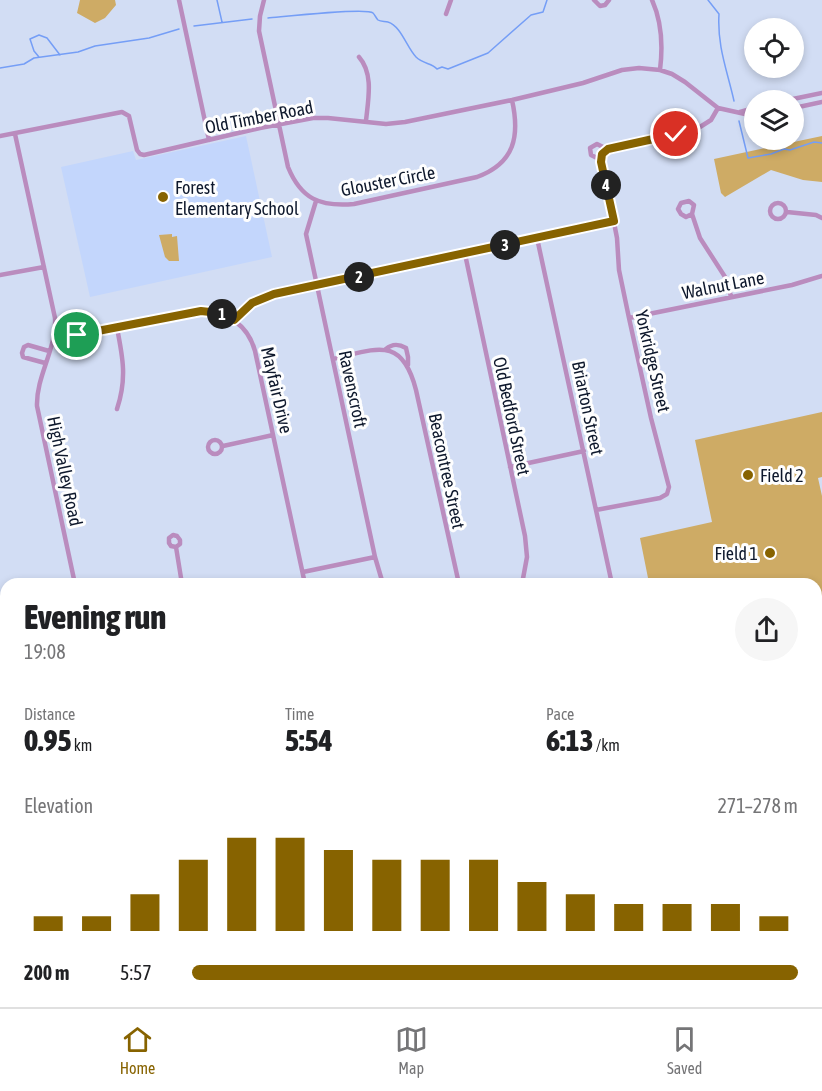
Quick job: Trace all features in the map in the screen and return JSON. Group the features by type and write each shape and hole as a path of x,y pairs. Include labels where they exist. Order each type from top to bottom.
{"street":[{"path":"179,0 209,140"},
{"name":"Glouster Circle","path":"264,0 259,31 288,167 295,184 316,201 338,206 354,204 477,177 490,171 504,160 514,143 516,124 512,100"},
{"path":"446,14 451,0"},
{"path":"594,0 596,4 603,6 609,0"},
{"path":"652,0 663,48 660,70"},
{"path":"359,57 366,65 368,80 366,121"},
{"name":"Old Timber Road","path":"0,136 122,112 129,116 140,154 278,124 328,117 386,124 405,122 512,100 583,83 622,70 639,68 660,70 685,82 718,108"},
{"path":"804,97 822,93"},
{"path":"804,106 822,102"},
{"path":"718,108 744,113"},
{"name":"Yorkridge Street","path":"596,510 660,498 667,494 669,487 651,418 619,270 614,221 601,160 591,155 590,148 597,144 608,149 690,130 705,124 718,108"},
{"path":"740,112 744,111"},
{"name":"High Valley Road","path":"15,134 55,318 54,334 38,390 38,411 74,578"},
{"path":"601,160 602,154 608,149"},
{"name":"Ravenscroft","path":"316,201 306,234 380,578"},
{"path":"787,212 816,214 822,218"},
{"path":"692,214 707,251 727,279 731,297"},
{"path":"54,334 64,336 87,334 201,311 219,313 234,320 243,310 260,299 614,221"},
{"name":"Briarton Street","path":"537,238 611,578"},
{"name":"Old Bedford Street","path":"465,254 525,536 527,557 523,578"},
{"path":"0,275 44,267"},
{"name":"Walnut Lane","path":"629,318 792,285 822,276"},
{"name":"Mayfair Drive","path":"234,320 247,333 254,347 304,578"},
{"path":"117,328 124,384 117,408"},
{"name":"Beacontree Street","path":"333,358 375,349 386,349 399,344 405,348 458,578"},
{"path":"45,363 23,357 24,347 28,345 49,351"},
{"path":"386,349 408,365"},
{"path":"223,446 273,435"},
{"path":"510,467 584,451"},
{"path":"176,547 181,578"},
{"path":"303,572 375,557"}],"shaded area":[{"path":"80,0 115,0 116,5 105,18 95,23 77,13"},
{"name":"Forest Elementary School","path":"246,136 272,257 90,297 61,167 133,151 136,160"},
{"path":"822,136 822,182 803,180 771,170 725,197 721,193 714,159 756,150 804,150 804,140"},
{"path":"172,234 172,237 177,236 179,261 169,261 165,257 159,235"},
{"path":"822,412 822,477 818,478 822,496 822,578 648,578 640,538 712,522 695,440"}],"waterway":[{"path":"217,0 222,22"},
{"path":"268,18 367,11 373,13 378,20 393,24 419,59 437,69 442,67 448,69 488,53 531,15 543,12 547,0"},
{"path":"708,0 719,14 721,47 734,101"},
{"path":"194,26 252,19"},
{"path":"0,68 24,64 34,58 149,38 179,29"},
{"path":"39,57 30,39 39,35 47,38 60,55"},
{"path":"739,121 748,158 784,149 790,150 814,142 822,143"}],"place":[{"name":"Forest Elementary School","path":"163,197"},
{"name":"Field 2","path":"748,475"},
{"name":"Field 1","path":"770,553"}],"route":[{"path":"77,335 201,311 219,313 234,320 252,303 274,294 614,221 601,162 604,151 676,134"}]}
